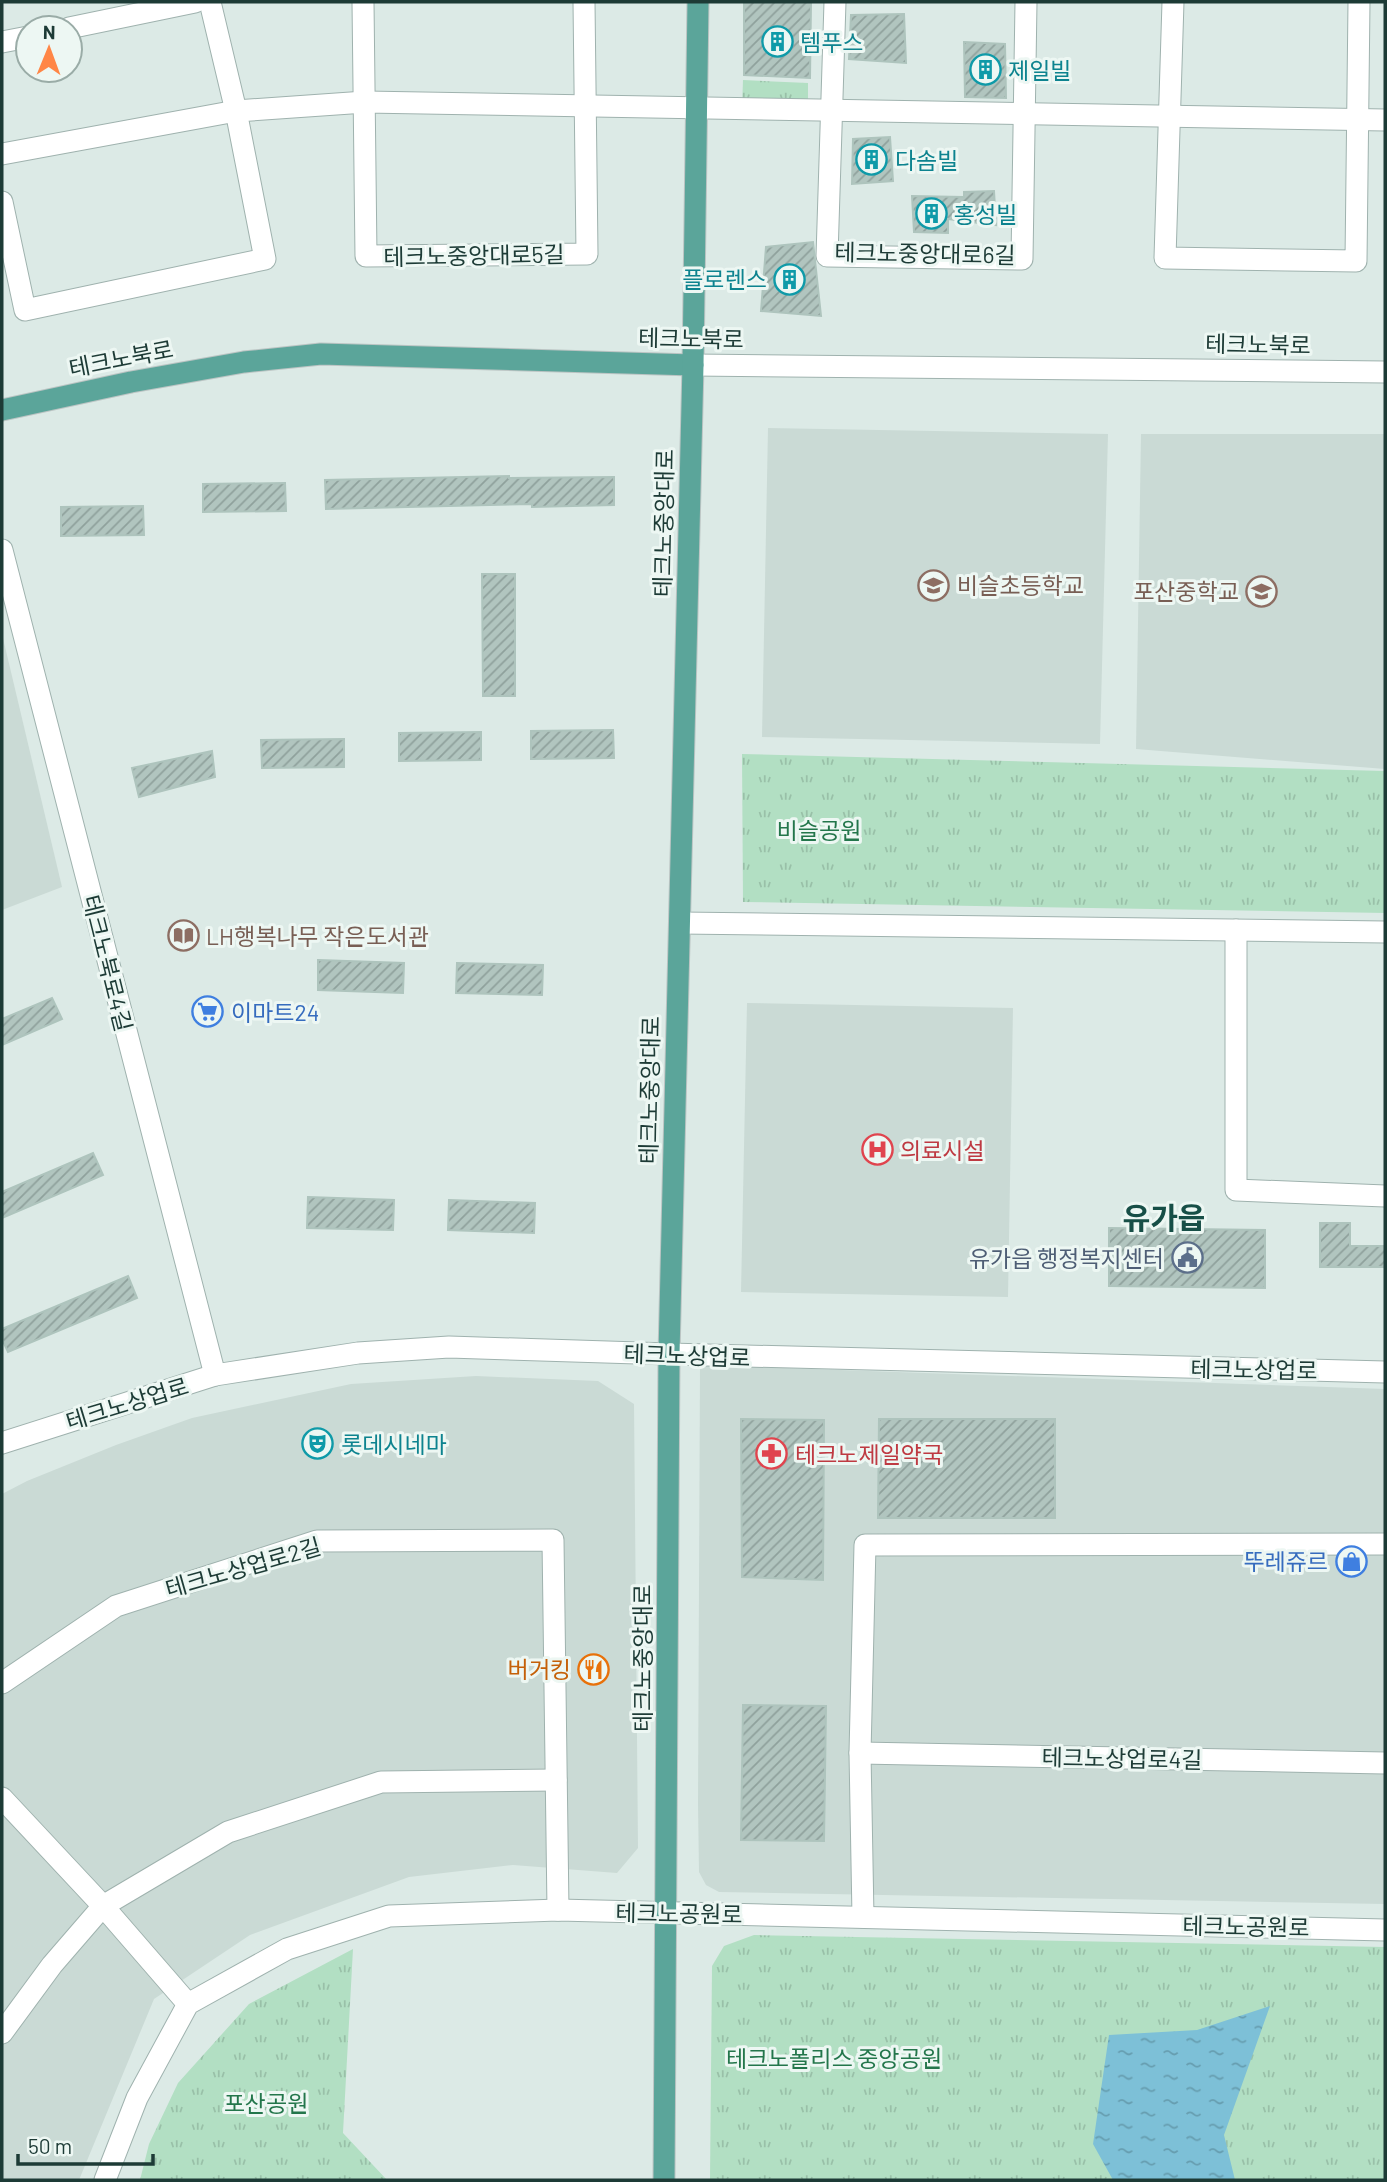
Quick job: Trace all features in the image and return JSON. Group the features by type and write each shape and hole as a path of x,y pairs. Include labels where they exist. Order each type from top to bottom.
{"main road":[{"name":"테크노중앙대로","path":"664,2180 669,1354 693,365 698,2"},
{"name":"테크노북로","path":"2,410 231,364 321,354 693,365"}],"street":[{"path":"84,25 195,2"},
{"path":"2,202 25,310 265,259 236,111 210,2"},
{"name":"테크노중앙대로5길","path":"363,2 366,256 587,254 584,2"},
{"name":"테크노중앙대로6길","path":"835,2 827,256 980,259 1022,259 1026,2"},
{"path":"1173,2 1165,258 1356,261 1359,2"},
{"path":"2,154 236,111 365,102 1385,120"},
{"name":"테크노북로","path":"693,365 1385,372"},
{"name":"테크노북로4길","path":"2,550 215,1375"},
{"path":"680,923 1385,932"},
{"path":"1236,930 1236,1190 1385,1196"},
{"name":"테크노상업로","path":"2,1443 215,1375 358,1353 449,1347 1385,1372"},
{"name":"테크노상업로2길","path":"2,1683 116,1605 317,1541 553,1540 556,1780"},
{"path":"863,1917 860,1753 865,1545 1385,1544"},
{"name":"테크노상업로4길","path":"860,1753 1385,1763"},
{"path":"2,2034 52,1965 103,1906 228,1832 381,1782 556,1780 558,1910"},
{"path":"2,1798 103,1906 188,2004 137,2098 104,2180"},
{"name":"테크노공원로","path":"188,2004 287,1949 389,1916 558,1910 1385,1930"}],"shaded area":[{"name":"비슬초등학교","path":"768,428 1108,434 1100,744 762,737"},
{"name":"포산중학교","path":"1141,434 1385,434 1385,769 1136,749"},
{"path":"2,634 62,887 2,910"},
{"name":"의료시설","path":"747,1003 1013,1008 1008,1297 741,1292"},
{"path":"700,1365 1385,1389 1385,1904 719,1892 706,1885 699,1872 698,1804"},
{"path":"476,1376 598,1381 634,1404 638,1848 617,1873 513,1865 409,1877 250,1935 154,1999 79,2180 2,2180 2,1494 116,1445 192,1418 351,1384"}],"green space":[{"path":"743,80 808,83 808,110 742,108"},
{"name":"비슬공원","path":"742,754 1385,771 1385,913 743,902"},
{"name":"테크노폴리스 중앙공원","path":"754,1935 1385,1947 1385,2180 710,2180 712,1966 724,1946"},
{"name":"포산공원","path":"353,1949 343,2133 387,2180 140,2180 149,2144 178,2083 249,2004"}],"water":[{"path":"1270,2006 1224,2135 1235,2180 1113,2180 1093,2144 1109,2035 1197,2030"}],"building":[{"name":"템푸스","path":"744,2 811,2 810,78 744,75"},
{"path":"904,14 906,63 849,59 851,15"},
{"name":"제일빌","path":"964,42 1005,44 1006,98 965,97"},
{"name":"다솜빌","path":"890,137 893,181 852,184 853,139"},
{"path":"994,191 996,225 948,219 948,233 914,232 912,196 964,197 964,192"},
{"name":"플로렌스","path":"813,242 821,316 761,311 766,247"},
{"path":"614,477 614,505 532,507 532,504 326,509 325,480"},
{"path":"285,483 286,511 203,512 203,484"},
{"path":"143,506 144,535 61,536 61,507"},
{"path":"482,574 515,574 515,696 483,696"},
{"path":"613,730 614,758 531,759 531,731"},
{"path":"481,732 481,760 399,761 399,733"},
{"path":"344,739 344,767 262,768 261,740"},
{"path":"212,751 215,777 139,797 132,768"},
{"path":"318,960 404,963 403,993 318,990"},
{"path":"457,963 543,965 542,995 456,993"},
{"path":"52,998 62,1019 2,1045 2,1019"},
{"path":"93,1153 103,1175 2,1218 2,1192"},
{"path":"308,1197 394,1200 393,1230 307,1228"},
{"path":"449,1200 535,1203 534,1233 448,1230"},
{"path":"1320,1223 1350,1223 1350,1246 1385,1246 1385,1267 1320,1267"},
{"name":"유가읍 행정복지센터","path":"1109,1228 1265,1230 1265,1288 1109,1286"},
{"path":"128,1276 137,1298 8,1352 2,1339 2,1329"},
{"path":"741,1419 824,1420 823,1580 742,1577"},
{"path":"879,1419 1055,1419 1055,1518 878,1518"},
{"path":"743,1705 826,1706 824,1841 741,1840"}],"place":[{"name":"템푸스","path":"777,42"},
{"name":"제일빌","path":"985,70"},
{"name":"다솜빌","path":"872,160"},
{"name":"홍성빌","path":"931,214"},
{"name":"플로렌스","path":"790,279"},
{"name":"비슬초등학교","path":"934,585"},
{"name":"포산중학교","path":"1262,591"},
{"name":"LH행복나무 작은도서관","path":"183,936"},
{"name":"이마트24","path":"208,1012"},
{"name":"의료시설","path":"877,1150"},
{"name":"유가읍 행정복지센터","path":"1187,1258"},
{"name":"롯데시네마","path":"318,1444"},
{"name":"테크노제일약국","path":"772,1454"},
{"name":"뚜레쥬르","path":"1351,1561"},
{"name":"버거킹","path":"594,1669"}],"district":[{"name":"유가읍","path":"1164,1217"}]}
